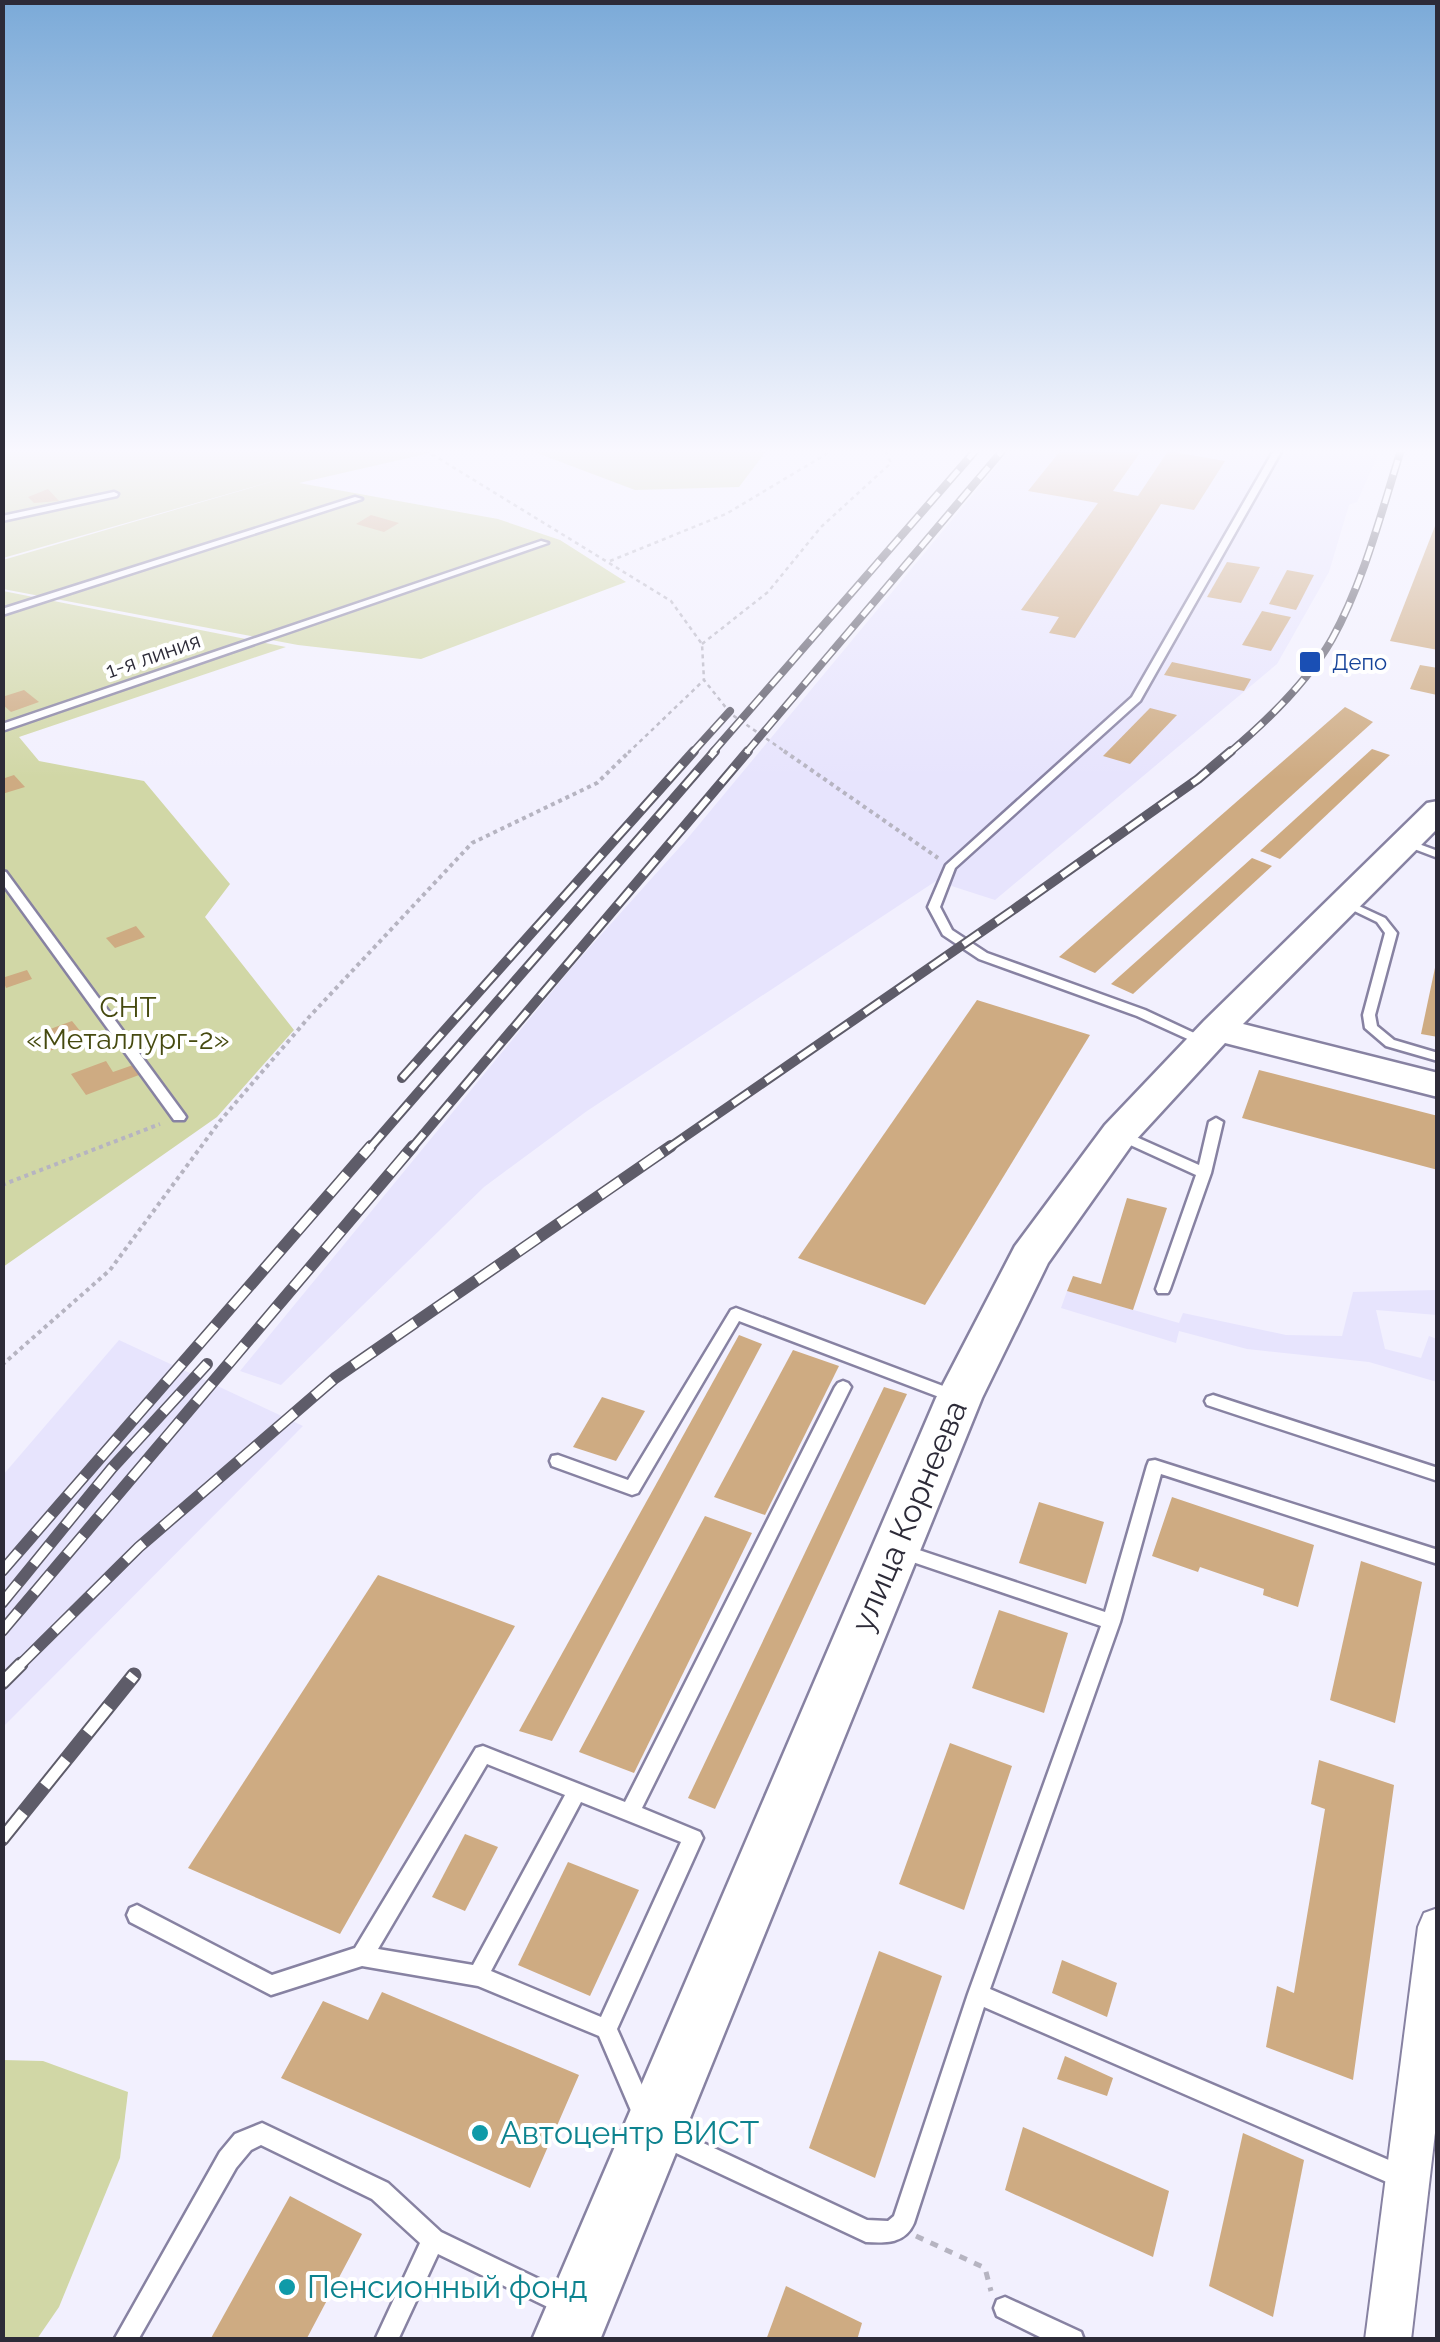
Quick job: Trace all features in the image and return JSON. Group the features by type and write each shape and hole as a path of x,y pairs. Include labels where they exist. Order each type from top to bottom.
{"street":[{"name":"улица Корнеева","path":"572,2325 959,1398 1030,1257 1120,1134 1210,1036 1438,810"},
{"path":"1210,1036 1438,1086"},
{"path":"1388,2340 1438,1927"}],"lane":[{"path":"2,612 167,559"},
{"name":"1-я линия","path":"2,728 496,559"},
{"path":"1210,1036 983,956 947,932 934,907 950,866 1136,700 1216,559"},
{"path":"1405,842 1438,855"},
{"path":"2,874 179,1117"},
{"path":"1346,903 1385,923 1390,933 1370,1028 1390,1044 1438,1057"},
{"path":"1163,1288 1204,1173 1216,1122"},
{"path":"1120,1134 1204,1173"},
{"path":"558,1461 632,1488 736,1314 959,1398"},
{"path":"630,1812 843,1388"},
{"path":"1214,1401 1438,1475"},
{"path":"137,1916 272,1986 362,1956 478,1976 606,2029 651,2130 866,2231 884,2234 898,2228 909,2209 978,1994 1111,1622 1155,1466 1438,1557"},
{"path":"895,1549 1111,1622"},
{"path":"362,1956 482,1754 693,1838 606,2029"},
{"path":"478,1976 577,1791"},
{"path":"978,1994 1405,2178"},
{"path":"125,2340 228,2160 252,2136 271,2136 380,2191 434,2240 572,2325"},
{"path":"386,2340 434,2240"},
{"path":"1005,2308 1073,2340"}],"path":[{"path":"607,559 671,600 702,644 704,680 732,714 950,866"},
{"path":"610,561 615,559"},
{"path":"702,644 768,592 794,559"},
{"path":"2,1365 110,1270 220,1121 322,1003 472,843 597,783 704,680"},
{"path":"2,1185 179,1117"},
{"path":"898,2228 985,2268 991,2294 1005,2308"}],"shaded area":[{"path":"919,559 1333,559 1277,664 995,900 936,881 587,1111 484,1187 281,1385 240,1371 573,966 687,839"},
{"path":"1437,1290 1437,1315 1376,1310 1385,1349 1421,1358 1429,1336 1437,1339 1437,1382 1369,1362 1247,1349 1179,1331 1176,1343 1061,1308 1067,1291 1179,1323 1183,1313 1286,1335 1342,1336 1353,1292"},
{"path":"119,1340 303,1426 3,1727 3,1475"}],"green space":[{"path":"590,559 626,582 421,659 298,645 3,589 3,560"},
{"name":"СНТ «Металлург-2»","path":"3,591 286,647 19,737 39,761 144,781 230,884 205,917 294,1030 217,1117 3,1267"},
{"path":"3,2060 43,2061 128,2092 120,2158 59,2307 37,2339 3,2339"}],"building":[{"path":"1057,559 1126,559 1075,638 1049,633 1059,617 1021,610"},
{"path":"1422,559 1438,559 1438,650 1390,641"},
{"path":"1227,562 1260,567 1241,603 1207,597"},
{"path":"1287,570 1314,575 1296,610 1269,604"},
{"path":"1262,611 1291,617 1271,651 1242,645"},
{"path":"1172,662 1251,679 1244,691 1164,675"},
{"path":"1420,665 1438,668 1437,695 1410,689"},
{"path":"24,690 39,702 11,712 2,704 2,697"},
{"path":"1345,707 1373,722 1095,973 1059,957"},
{"path":"1150,708 1177,715 1130,764 1103,756"},
{"path":"1372,749 1390,755 1280,859 1260,851"},
{"path":"14,775 25,787 2,794 2,779"},
{"path":"1252,858 1272,866 1133,994 1111,984"},
{"path":"136,926 145,937 115,948 106,938"},
{"path":"1438,964 1438,1037 1421,1034"},
{"path":"27,970 32,979 6,988 2,978"},
{"path":"977,1000 1090,1035 925,1305 798,1258"},
{"path":"72,1021 85,1037 47,1052 34,1035"},
{"path":"106,1061 113,1072 133,1065 139,1075 86,1095 71,1074"},
{"path":"1259,1070 1438,1116 1438,1170 1242,1118"},
{"path":"1127,1198 1167,1208 1133,1310 1067,1291 1073,1276 1101,1284"},
{"path":"739,1335 762,1344 552,1741 519,1731"},
{"path":"793,1350 839,1366 765,1515 714,1497"},
{"path":"884,1387 907,1394 715,1809 688,1798"},
{"path":"602,1397 645,1411 616,1461 573,1447"},
{"path":"1172,1497 1314,1545 1298,1607 1263,1595 1264,1589 1200,1567 1198,1572 1152,1556"},
{"path":"1039,1502 1104,1522 1086,1584 1019,1563"},
{"path":"705,1516 752,1533 634,1773 579,1752"},
{"path":"1361,1561 1422,1582 1395,1723 1330,1700"},
{"path":"378,1575 515,1626 340,1934 188,1868"},
{"path":"999,1610 1068,1633 1044,1713 972,1688"},
{"path":"950,1743 1012,1766 964,1910 899,1884"},
{"path":"1319,1760 1394,1785 1353,2080 1266,2047 1277,1986 1294,1993 1325,1809 1311,1804"},
{"path":"465,1834 498,1847 465,1911 432,1897"},
{"path":"568,1862 639,1890 590,1996 518,1965"},
{"path":"879,1951 942,1976 875,2178 809,2148"},
{"path":"1062,1960 1117,1983 1107,2017 1052,1993"},
{"name":"Автоцентр ВИСТ","path":"382,1992 579,2075 530,2188 281,2078 323,2001 368,2020"},
{"path":"1065,2056 1113,2078 1107,2096 1057,2079"},
{"path":"1023,2127 1169,2191 1153,2257 1005,2190"},
{"path":"1243,2133 1304,2160 1273,2317 1209,2286"},
{"name":"Пенсионный фонд","path":"290,2196 362,2234 306,2340 210,2340"},
{"path":"786,2286 862,2323 857,2340 766,2340"}],"railway":[{"path":"712,753 881,559"},
{"path":"746,753 910,559"},
{"path":"1229,753 1311,670 1332,639 1367,559"},
{"path":"692,753 730,711"},
{"path":"402,1078 694,751"},
{"path":"369,1149 715,751"},
{"path":"411,1149 748,751"},
{"path":"667,1149 1013,910 1198,779 1231,751"},
{"path":"2,1571 371,1146"},
{"path":"2,1631 413,1146"},
{"path":"19,1666 139,1547 335,1378 671,1146"},
{"path":"2,1603 112,1468 207,1364"},
{"path":"2,1683 19,1666"},
{"path":"2,1839 134,1675"}],"place":[{"name":"Депо","path":"1310,662"},
{"name":"Автоцентр ВИСТ","path":"480,2133"},
{"name":"Пенсионный фонд","path":"287,2287"}]}
